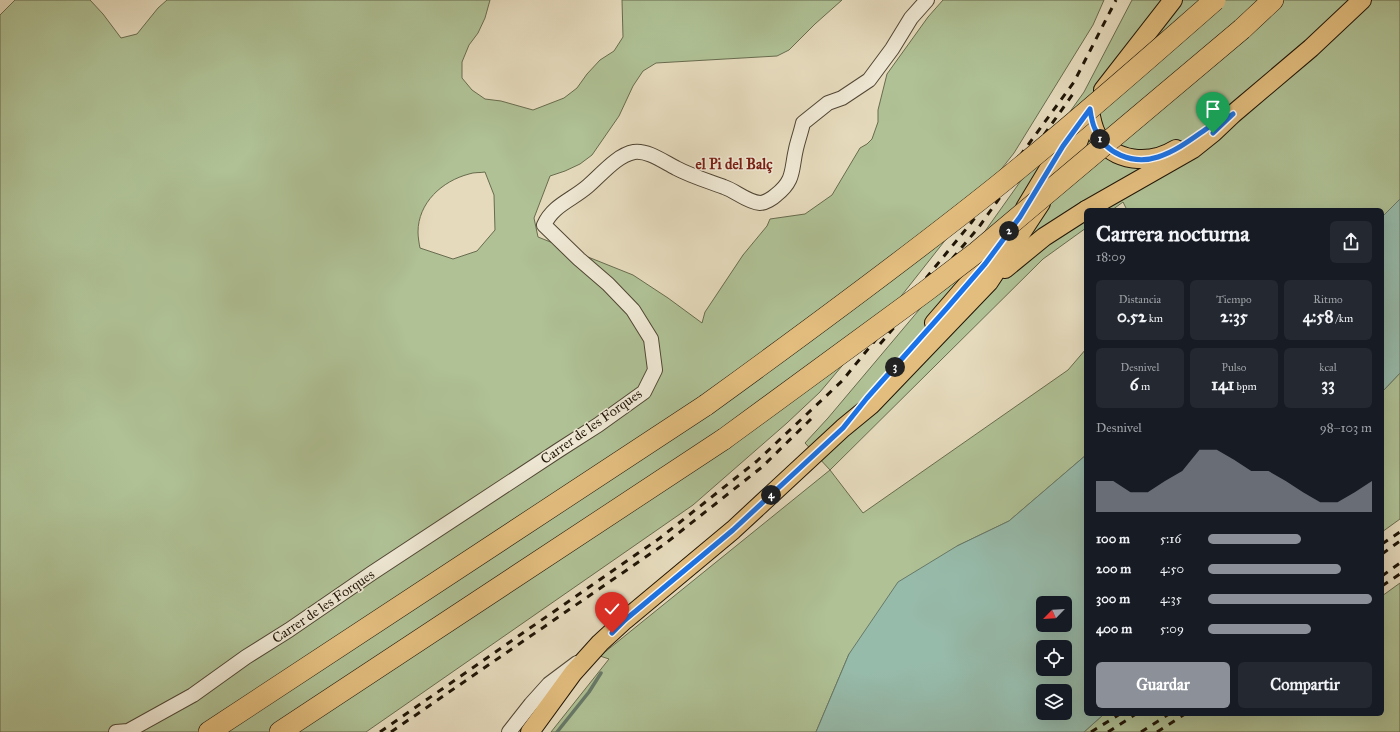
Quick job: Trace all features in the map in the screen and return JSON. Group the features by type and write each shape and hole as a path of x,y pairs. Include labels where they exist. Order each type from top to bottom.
{"highway":[{"path":"209,732 706,405 831,314 996,187 1112,90 1215,0"},
{"path":"280,732 724,439 920,296 977,252 1242,29 1273,0"}],"main road":[{"path":"843,428 867,398 985,264 1020,217 1063,146 1173,0"},
{"path":"1090,208 1193,149 1311,48 1362,0"},
{"path":"1090,109 1094,129 1106,146 1116,154 1126,158 1139,160 1158,157 1173,151 1211,126 1233,114"},
{"path":"989,282 1075,150 1090,109"},
{"path":"530,732 573,673 589,654 625,620 733,530 843,428 871,405 989,282 1044,237 1084,211"}],"street":[{"name":"Carrer de les Forques","path":"116,732 128,731 193,695 246,657 598,425 644,392 655,370 651,339 633,310 608,284 579,259 544,225 547,216 559,205 578,194 626,154 639,152 698,178 726,187 743,198 761,203 773,198 785,188 793,173 796,149 801,136 803,123 828,104 842,98 869,80 892,49 911,18 927,0"},
{"path":"509,731 549,684 589,654"}],"shaded area":[{"path":"15,0 90,0 103,14 121,38 137,34 158,8 167,0 490,0 485,18 478,33 469,45 462,62 462,78 472,90 485,99 501,101 533,110 564,98 577,88 600,60 614,51 623,37 622,0 842,0 789,50 777,56 656,63 643,71 633,86 619,116 592,155 580,164 550,176 534,218 538,237 633,275 702,323 705,312 743,255 767,226 770,219 805,214 832,195 860,148 872,139 878,122 878,110 887,74 928,17 943,0 1104,0 1093,25 1014,153 902,295 820,392 787,423 693,505 366,732 0,732 0,15","holes":["485,172 494,195 495,230 477,251 453,259 420,248 418,232 422,212 433,195 441,188 459,177 471,173"]},
{"path":"1132,0 1400,0 1400,199 1384,215 1384,208 1126,208 1123,202 1115,208 1084,208 1084,229 1043,259 830,470 805,443 828,418 983,234 1084,92"},
{"path":"1400,199 1400,373 1384,390 1384,215"},
{"path":"1084,351 1084,457 1009,521 957,546 849,654 816,732 551,732 609,659 600,656 830,470 863,513 1068,370"},
{"path":"1400,373 1400,519 1384,531 1384,390"},
{"path":"1084,457 1084,716 1102,716 1084,732 816,732 849,654 898,582 957,546 1009,521"},
{"path":"1400,583 1400,732 1084,732 1102,716 1384,716 1384,595"}],"waterway":[{"path":"557,732 589,692 601,673"}],"railway":[{"path":"380,732 660,538 757,461 842,381 971,223 1074,82 1116,0"},
{"path":"880,344 979,227 1075,91"},
{"path":"391,732 666,543 762,467 811,419"},
{"path":"1384,543 1400,532"},
{"path":"1384,553 1400,541"},
{"path":"1384,575 1400,563"},
{"path":"1384,585 1400,574"},
{"path":"1091,732 1117,716"},
{"path":"1108,732 1133,716"},
{"path":"1141,732 1166,716"},
{"path":"1157,732 1182,716"}],"district":[{"name":"el Pi del Balç","path":"734,164"}],"route":[{"path":"612,633 625,620 733,530 843,428 867,398 985,264 1020,217 1063,146 1090,109 1094,129 1102,142 1116,154 1126,158 1139,160 1158,157 1173,151 1211,126 1233,114 1213,133"}]}
